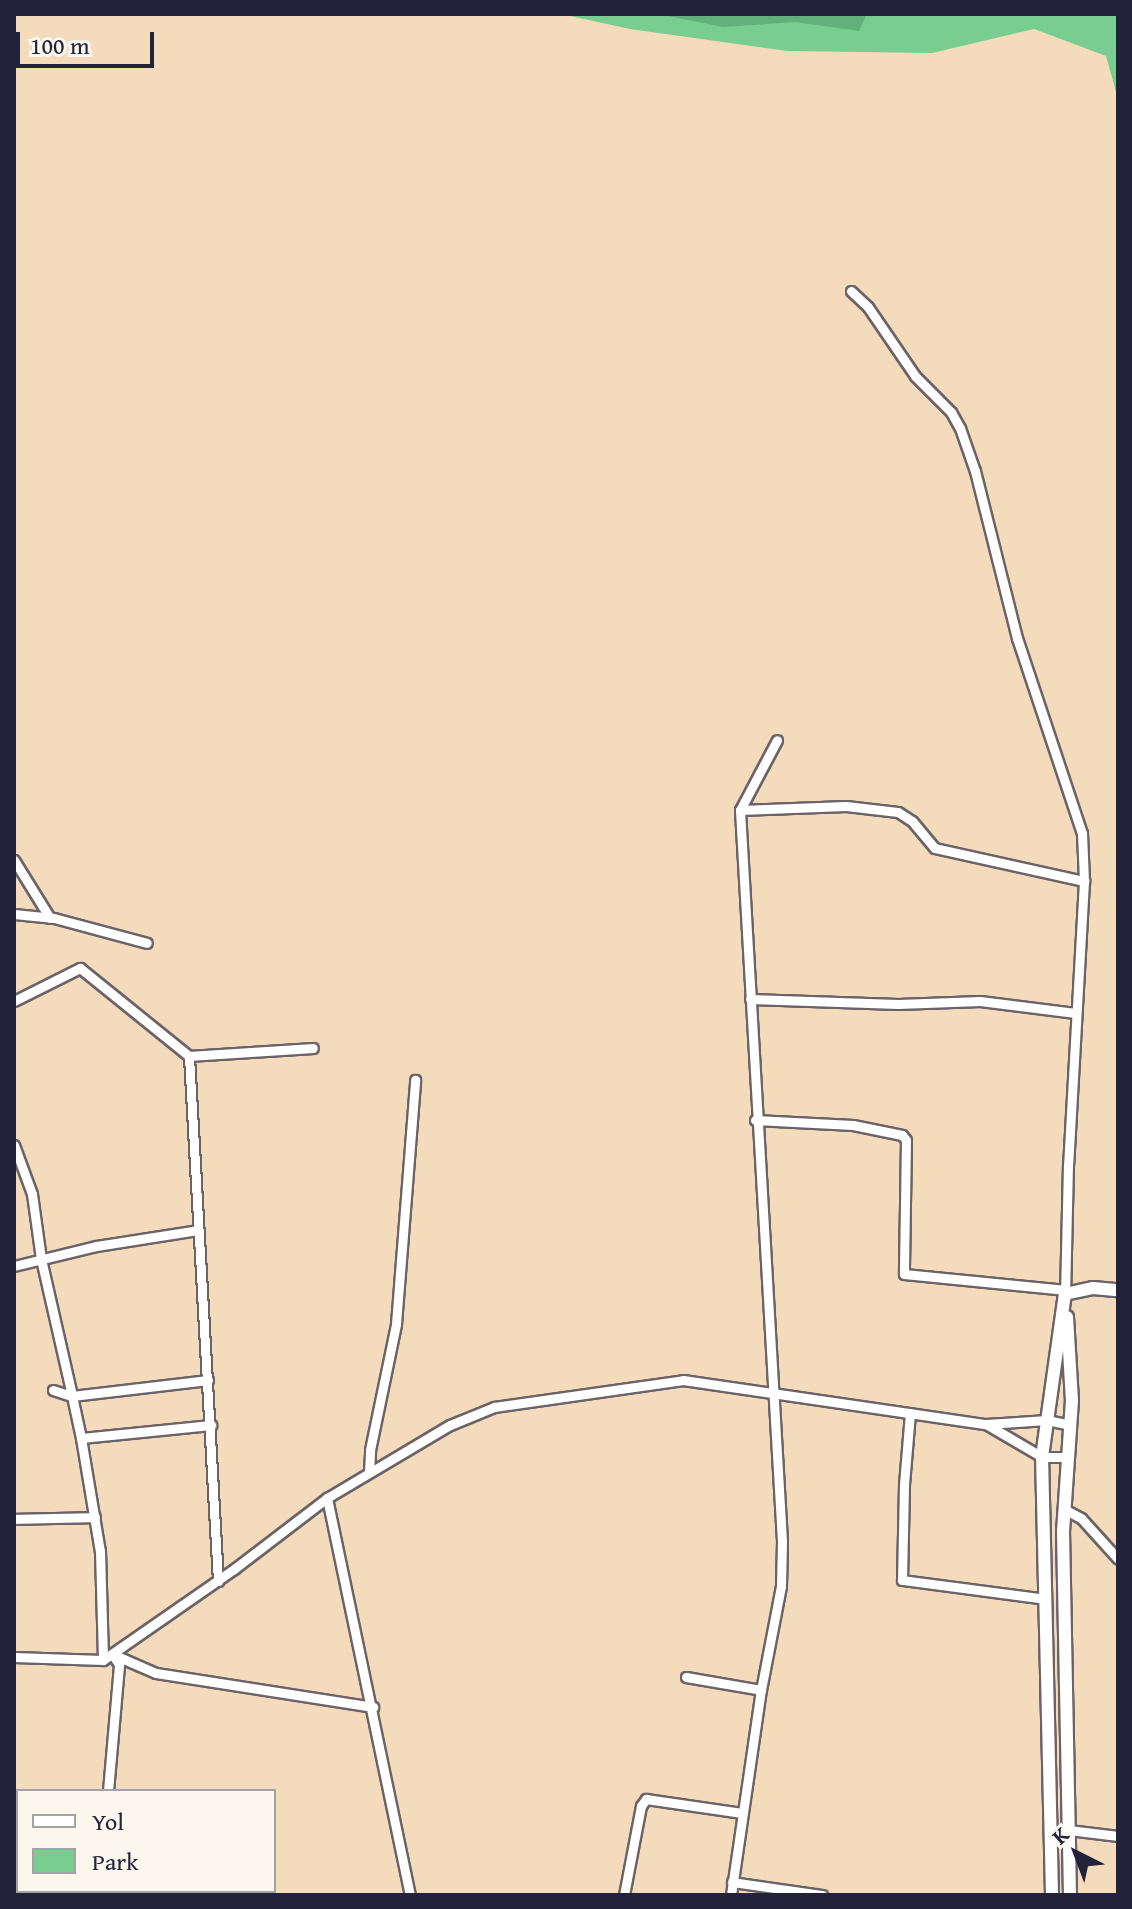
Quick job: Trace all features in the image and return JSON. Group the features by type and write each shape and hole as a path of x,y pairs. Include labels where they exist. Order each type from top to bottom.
{"street":[{"path":"851,291 868,307 915,376 951,412 960,428 975,471 1017,638 1082,833 1084,881 1075,1013 1065,1292 1072,1400 1064,1509 1070,1895"},
{"path":"731,1895 761,1690 781,1586 740,810 777,740"},
{"path":"740,810 846,806 898,812 912,821 935,848 1084,881"},
{"path":"14,860 50,918"},
{"path":"14,914 50,918 147,943"},
{"path":"14,1001 80,968 189,1056 313,1048"},
{"path":"750,999 898,1004 980,1001 1075,1013"},
{"path":"189,1056 218,1581"},
{"path":"369,1472 370,1450 396,1324 415,1080"},
{"path":"755,1120 853,1125 902,1135 906,1140 904,1274 1065,1292 1093,1288 1118,1290"},
{"path":"14,1145 32,1194 41,1259 81,1438 100,1551 107,1657"},
{"path":"14,1266 96,1246 198,1230"},
{"path":"1052,1895 1042,1457 1065,1292"},
{"path":"53,1390 72,1396 208,1380"},
{"path":"107,1657 218,1581 327,1498 450,1425 494,1407 683,1380 986,1424 1047,1420 1070,1425"},
{"path":"910,1413 904,1485 902,1580 1046,1599"},
{"path":"986,1424 1042,1457 1066,1457"},
{"path":"81,1438 211,1425"},
{"path":"327,1498 410,1895"},
{"path":"1064,1509 1081,1518 1118,1559"},
{"path":"14,1519 95,1517"},
{"path":"14,1657 107,1657 156,1673 373,1707"},
{"path":"107,1657 119,1664 108,1789"},
{"path":"686,1677 761,1690"},
{"path":"624,1895 641,1806 646,1799 742,1813"},
{"path":"1069,1830 1118,1836"},
{"path":"732,1882 822,1895"}],"green space":[{"path":"561,14 1118,14 1118,99 1106,56 1034,29 932,53 788,51 630,29"},
{"path":"658,14 867,14 859,31 795,22 723,27"}]}
